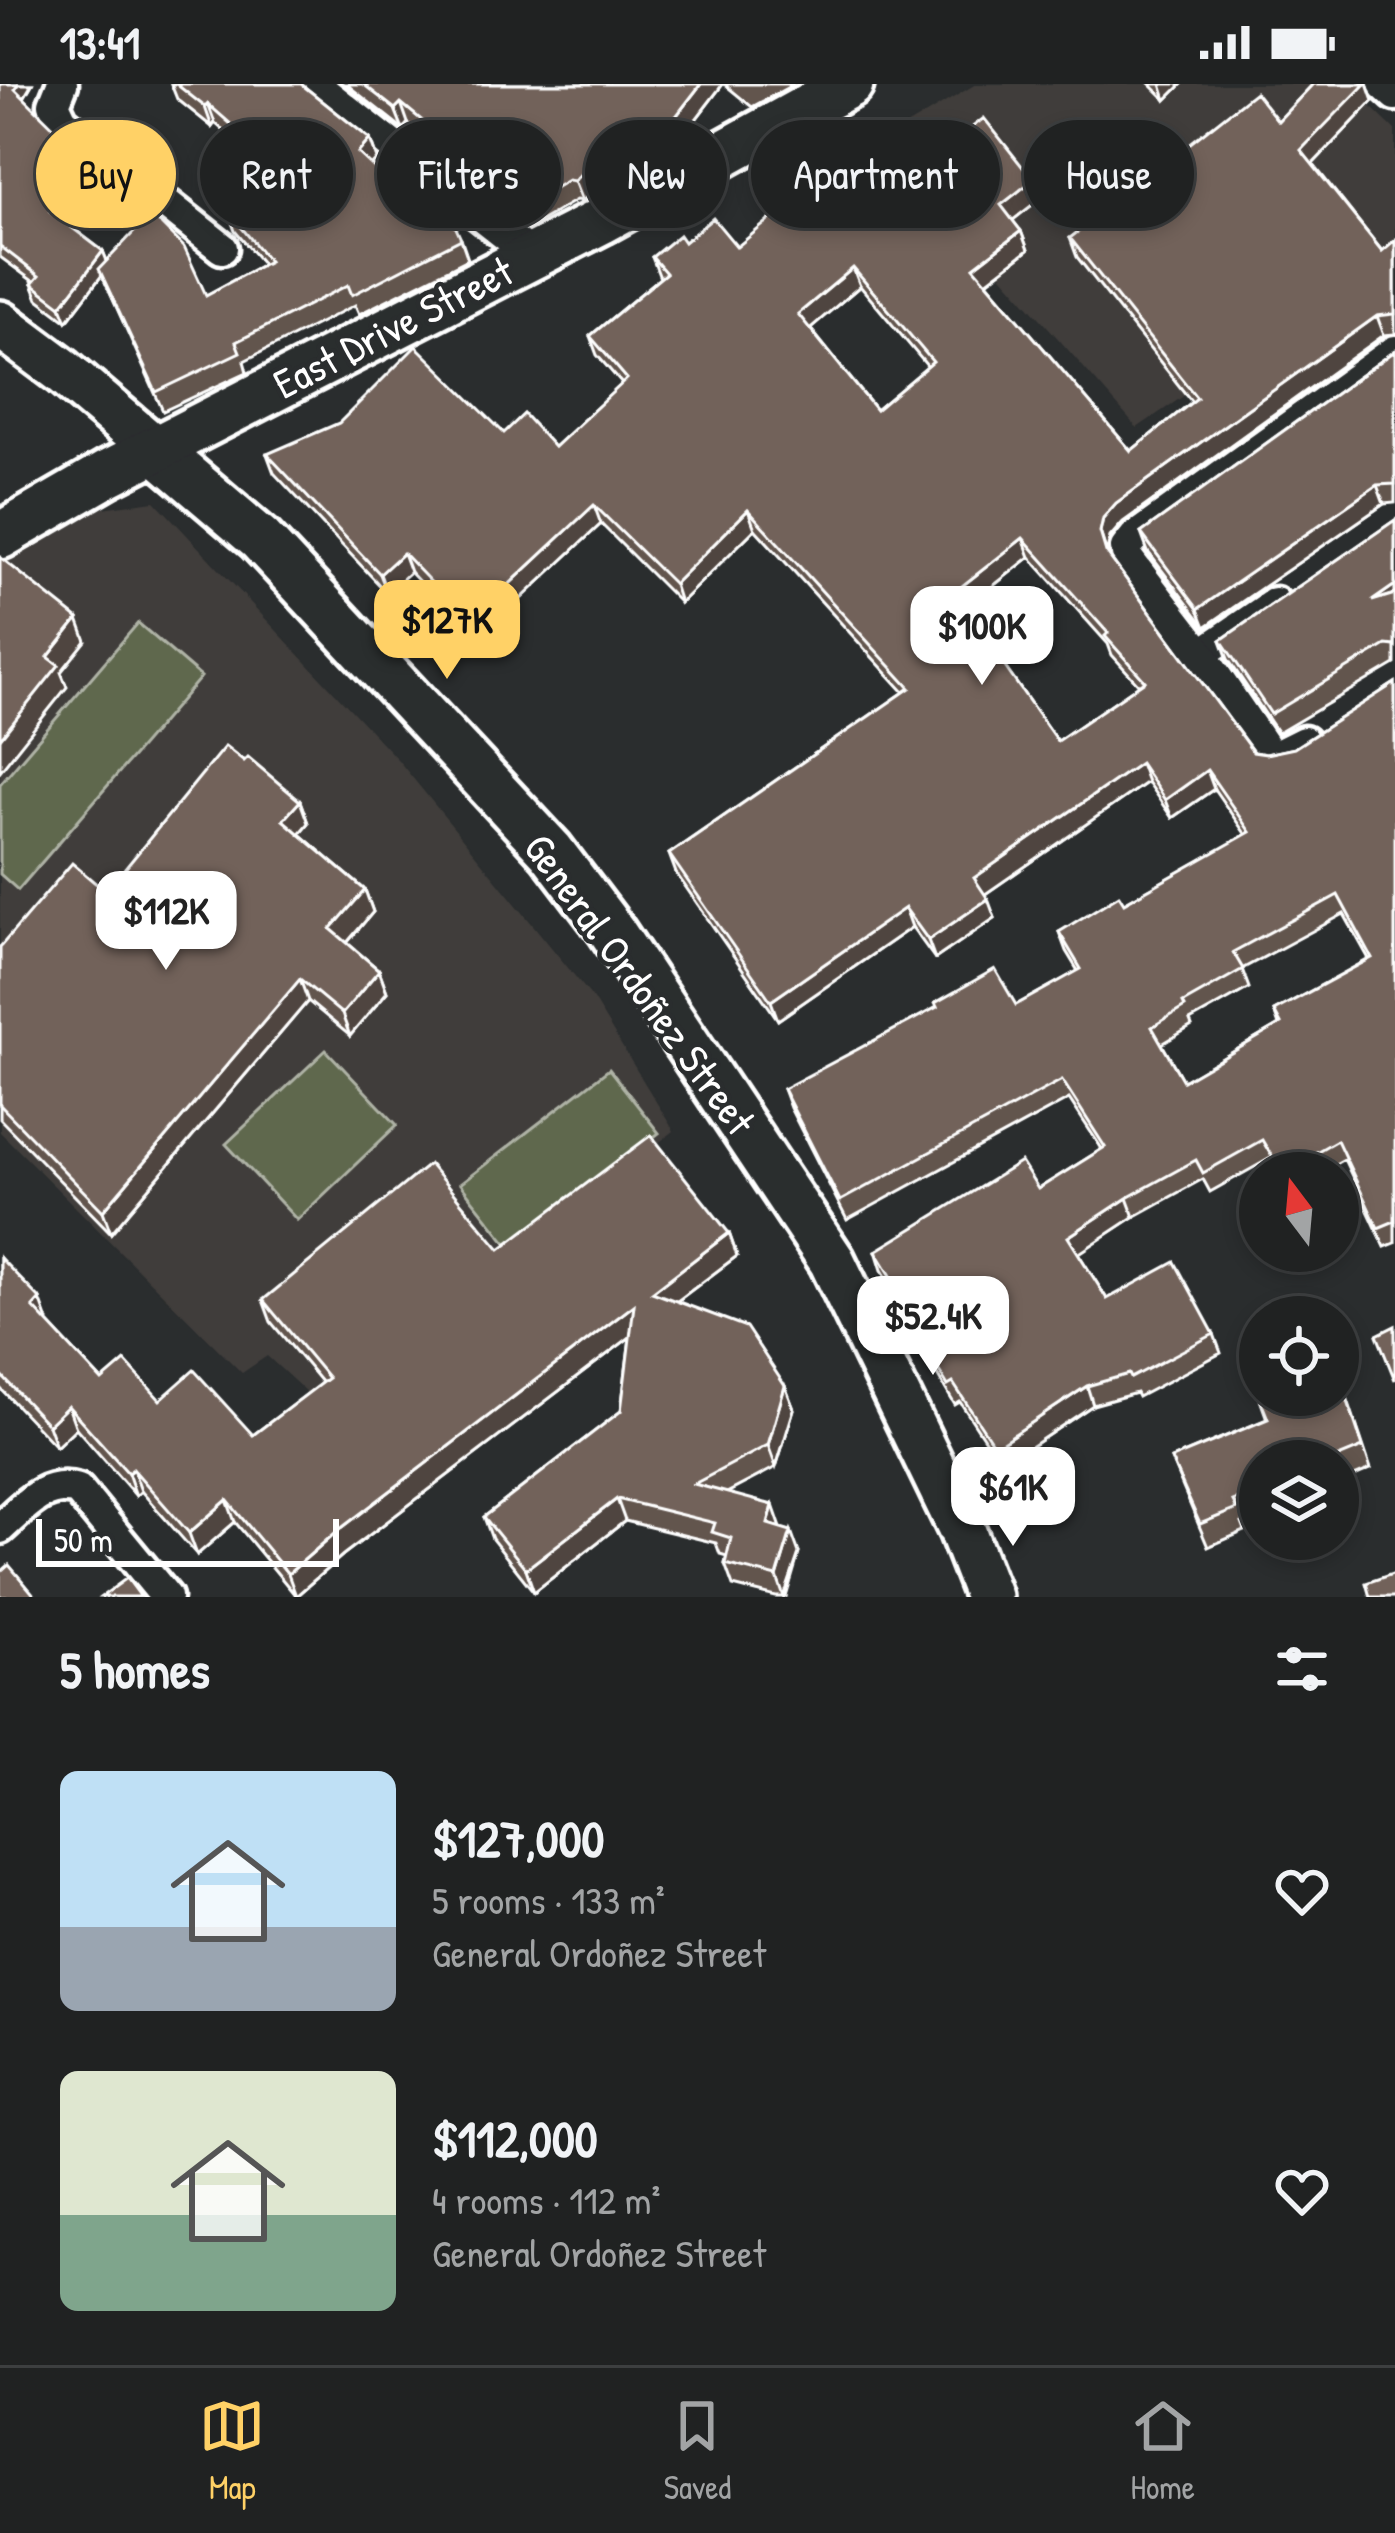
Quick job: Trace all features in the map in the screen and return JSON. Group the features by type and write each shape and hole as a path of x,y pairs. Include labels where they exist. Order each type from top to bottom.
{"main road":[{"name":"East Drive Street","path":"0,536 156,448 531,256 850,84"},
{"name":"General Ordoñez Street","path":"0,325 156,448 260,539 550,851 611,930 832,1261 962,1529 988,1597"}],"street":[{"path":"62,84 54,104 62,121 222,248"},
{"path":"314,84 531,256"},
{"path":"1383,84 1395,95"},
{"path":"1326,728 1291,750 1269,754 1128,559 1126,548 1395,351"},
{"path":"1201,654 1298,587"},
{"path":"0,1528 50,1488 78,1490 166,1597"}],"shaded area":[{"path":"976,84 1347,84 1395,130 1395,251 1137,428 961,228 1000,228 1000,120 916,120"},
{"path":"155,501 398,760 591,996 674,1131 318,1403 267,1356 242,1373 0,1132 0,557 95,509"}],"green space":[{"path":"138,623 201,677 18,890 0,874 0,784"},
{"path":"326,1050 397,1125 297,1220 226,1144"},
{"path":"609,1069 659,1133 510,1247 460,1184"}],"building":[{"path":"0,84 18,84 15,89 46,120 36,120 36,228 73,228 103,251 61,306 32,284 39,276 0,246"},
{"path":"176,84 301,84 346,120 226,120 208,104 205,107"},
{"path":"363,84 701,84 673,120 585,120 585,169 574,181 561,184 561,120 421,120 401,103 395,109"},
{"path":"1313,84 1365,84 1301,150 1382,251 1395,240 1395,314 1377,316 1116,503 1103,518 1100,532 1106,552 1253,752 1294,748 1395,683 1395,1221 1378,1228 1359,1187 1359,1152 1343,1152 1337,1140 1316,1152 1269,1152 1262,1140 1203,1173 1196,1160 1127,1198 1068,1237 1107,1299 1175,1262 1214,1334 1131,1378 1129,1374 1087,1386 995,1447 953,1383 948,1386 914,1329 921,1325 876,1251 1021,1162 1038,1189 1105,1147 1062,1080 840,1201 783,1089 937,1007 935,1003 995,969 1016,1005 1081,969 1059,932 1119,895 1124,903 1250,832 1207,770 1165,800 1140,763 974,878 988,899 928,940 905,908 771,1001 669,854 910,688 748,510 674,584 594,505 469,622 403,553 380,574 267,454 339,423 416,346 504,433 524,414 554,447 627,379 590,336 666,273 652,257 679,235 684,242 701,228 721,228 737,247 760,228 1000,228 1000,138 1024,169 1024,187 1001,205 1021,231 974,267 1131,451 1197,398 1070,238 1083,228 1194,228 1194,140 1255,92 1278,121","holes":["853,268 933,362 876,410 798,314","1023,538 1145,681 1057,741 953,593","1338,895 1372,958 1274,1011 1281,1024 1183,1081 1152,1027 1243,969 1233,952"]},
{"path":"353,125 370,139 358,153 377,171 377,228 456,228 461,239 352,295 348,285 236,342 240,352 156,392 99,269 138,228 165,228 184,247 206,295 269,261 242,228 353,228"},
{"path":"1395,351 1395,484 1377,485 1198,609 1141,533"},
{"path":"1395,520 1395,585 1372,601 1395,594 1395,646 1386,645 1271,714 1221,640"},
{"path":"0,557 78,619 48,657 59,665 0,739"},
{"path":"225,746 244,761 248,757 300,801 283,820 365,890 331,929 379,970 342,1014 300,979 103,1211 0,1105 0,947 72,863 106,892"},
{"path":"651,1135 729,1233 652,1292 746,1327 785,1386 768,1445 694,1484 773,1505 768,1524 791,1531 777,1577 725,1564 731,1538 712,1532 715,1523 617,1499 526,1569 484,1517 621,1411 634,1305 288,1574 227,1500 189,1533 133,1469 128,1473 68,1406 48,1425 0,1374 0,1258 40,1299 33,1307 102,1381 125,1361 160,1400 194,1370 253,1435 328,1378 263,1300 429,1164 500,1249"},
{"path":"1395,1326 1395,1380 1377,1335"},
{"path":"1353,1416 1363,1447 1359,1449 1359,1440 1239,1440 1239,1499 1233,1501 1237,1509 1200,1524 1171,1459 1268,1419"},
{"path":"9,1565 36,1597 0,1597 0,1573"},
{"path":"1395,1573 1395,1597 1370,1597 1366,1583"},
{"path":"127,1578 141,1597 101,1597"}]}
